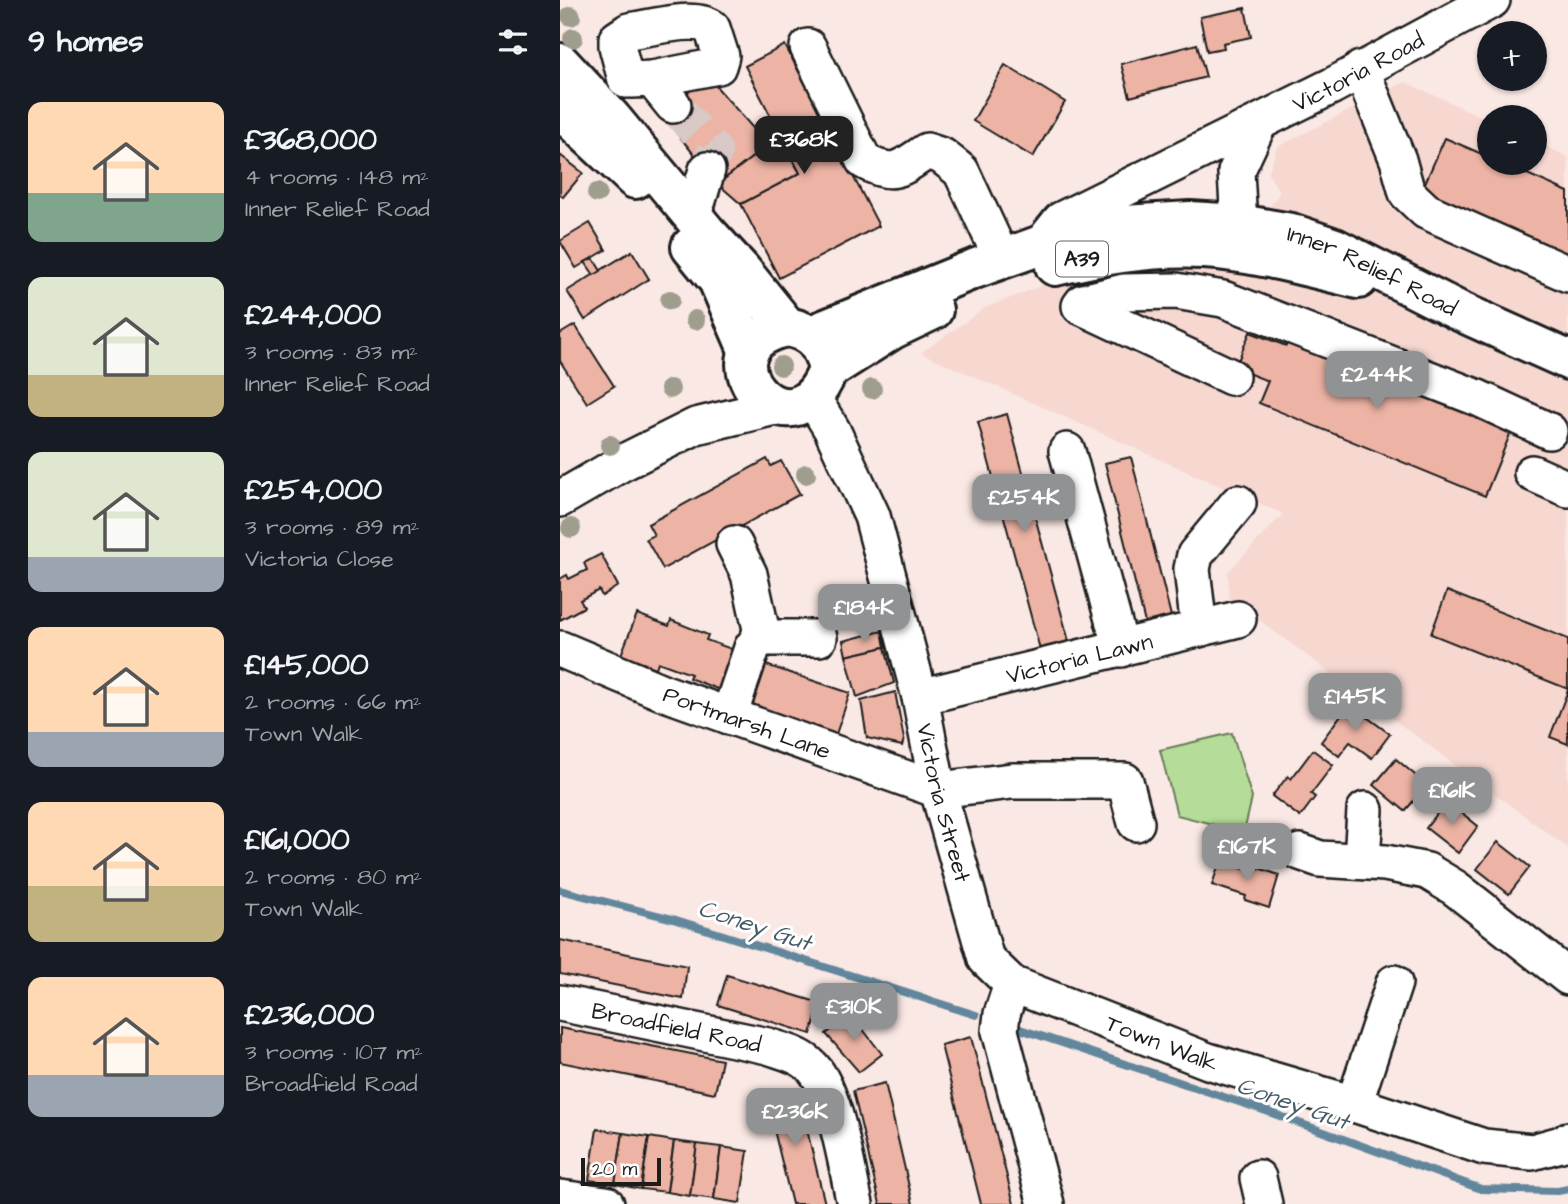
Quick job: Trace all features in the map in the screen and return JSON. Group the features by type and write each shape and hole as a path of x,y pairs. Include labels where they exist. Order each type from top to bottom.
{"main road":[{"path":"566,85 799,331 821,347 806,391 759,396 718,280 634,177 566,85"},
{"name":"Inner Relief Road","path":"799,331 1041,245 1108,226 1190,221 1239,224 1291,233 1335,248 1457,310"},
{"path":"1206,249 1239,224"},
{"name":"Inner Relief Road","path":"806,391 893,329 1028,272 1100,255 1151,250 1206,249 1280,261 1357,279 1457,310"},
{"name":"A39","path":"1457,310 1568,360"},
{"name":"A39","path":"748,363 756,341 769,331 799,331"}],"street":[{"name":"Victoria Road","path":"1041,245 1061,220 1332,86 1492,0"},
{"path":"808,47 864,161 882,171 901,169 927,151 942,156 961,171 1002,259"},
{"path":"1361,69 1398,160 1408,193 1426,211 1568,275"},
{"path":"566,85 651,88"},
{"path":"1239,224 1236,172 1259,122"},
{"path":"691,214 707,170"},
{"path":"1231,377 1080,306 1083,302 1124,292 1176,290 1223,299 1478,398 1549,431"},
{"path":"696,426 748,363"},
{"path":"560,499 622,463 696,426 806,391"},
{"name":"Victoria Street","path":"806,391 832,430 872,516 920,697 938,790 986,960 1012,984"},
{"path":"1067,451 1121,649"},
{"path":"1532,473 1568,489"},
{"path":"1199,629 1192,569 1195,555 1238,503"},
{"path":"729,716 761,629 749,573 734,544"},
{"name":"Victoria Lawn","path":"920,697 1238,619"},
{"path":"759,638 819,638"},
{"name":"Portmarsh Lane","path":"560,649 662,692 938,790"},
{"path":"938,790 1012,781 1125,781 1136,823"},
{"path":"1362,862 1365,810"},
{"path":"1300,852 1320,859 1427,871 1455,888 1568,977"},
{"path":"1354,1104 1394,983"},
{"path":"1012,984 1002,1014 1000,1031 1046,1204"},
{"name":"Town Walk","path":"1012,984 1208,1061 1354,1104 1484,1147 1532,1152 1568,1140"},
{"name":"Broadfield Road","path":"560,1003 768,1046 797,1056 809,1064 828,1092 855,1204"},
{"path":"560,1198 606,1204"}],"shaded area":[{"path":"1405,82 1477,115 1477,175 1547,175 1547,147 1568,157 1568,848 1229,598 1228,572 1283,514 921,353 985,308 1043,285 1159,265 1229,268 1280,192 1268,174 1277,147"}],"green space":[{"path":"1232,733 1252,798 1244,832 1177,815 1160,750"}],"building":[{"path":"1245,8 1251,37 1223,43 1224,48 1207,51 1200,17"},
{"path":"1197,44 1206,77 1130,97 1121,64"},
{"path":"785,45 879,226 779,278 741,204 800,173 745,66"},
{"path":"1005,65 1065,102 1033,157 973,121"},
{"path":"707,76 768,145 718,184 662,115"},
{"path":"1445,138 1477,152 1477,175 1529,175 1568,192 1568,256 1421,192"},
{"path":"781,140 800,173 741,204 718,184 768,145 771,148"},
{"path":"560,155 583,173 563,197 560,194"},
{"path":"590,223 606,250 576,268 560,241"},
{"path":"632,251 649,279 585,320 567,291"},
{"path":"593,258 601,271 594,275 585,262"},
{"path":"575,325 614,386 587,403 560,361 560,334"},
{"path":"1250,332 1286,346 1290,336 1513,427 1485,496 1259,403 1268,381 1235,368"},
{"path":"1007,414 1070,645 1041,653 978,422"},
{"path":"1131,457 1172,620 1146,627 1105,463"},
{"path":"767,459 771,466 781,461 800,494 663,569 646,539 654,535 648,524"},
{"path":"601,554 618,586 602,596 599,590 580,600 584,607 560,620 560,579 567,575 569,579 587,570 584,563"},
{"path":"1447,591 1568,639 1568,689 1431,634"},
{"path":"637,614 669,626 671,620 708,635 706,640 740,652 725,692 689,678 691,674 658,662 656,668 621,655"},
{"path":"882,631 885,647 846,656 843,641"},
{"path":"885,647 894,683 857,697 846,656"},
{"path":"754,661 850,693 836,734 740,701"},
{"path":"1568,690 1568,744 1550,737"},
{"path":"895,692 904,739 902,746 867,738 861,701"},
{"path":"1349,704 1390,734 1372,758 1350,742 1339,756 1321,742"},
{"path":"1313,750 1333,765 1311,794 1315,797 1300,817 1272,796 1288,776 1291,779"},
{"path":"1396,759 1427,785 1405,811 1374,785"},
{"path":"1447,801 1478,826 1458,853 1426,828"},
{"path":"1498,842 1530,867 1509,894 1477,869"},
{"path":"1220,861 1254,872 1256,867 1279,875 1269,908 1245,900 1246,896 1212,885"},
{"path":"560,940 687,966 683,999 560,974"},
{"path":"727,975 820,1003 811,1034 718,1005"},
{"path":"851,1014 882,1054 859,1072 826,1034"},
{"path":"560,1028 722,1060 715,1093 560,1062"},
{"path":"971,1037 1014,1204 981,1204 941,1045"},
{"path":"885,1083 913,1204 880,1204 853,1091"},
{"path":"797,1089 825,1204 792,1204 766,1097"},
{"path":"597,1129 623,1133 615,1184 589,1180"},
{"path":"623,1133 649,1137 641,1189 615,1184"},
{"path":"649,1137 674,1141 667,1192 641,1189"},
{"path":"674,1141 697,1144 690,1196 667,1192"},
{"path":"697,1144 721,1147 714,1199 690,1196"},
{"path":"721,1147 748,1151 740,1203 714,1199"}],"waterway":[{"name":"Coney Gut","path":"560,890 673,919 976,1015"},
{"name":"Coney Gut","path":"1011,1026 1266,1111 1481,1189 1568,1189"}],"tunnel":[{"path":"673,105 715,151 707,170"}]}
